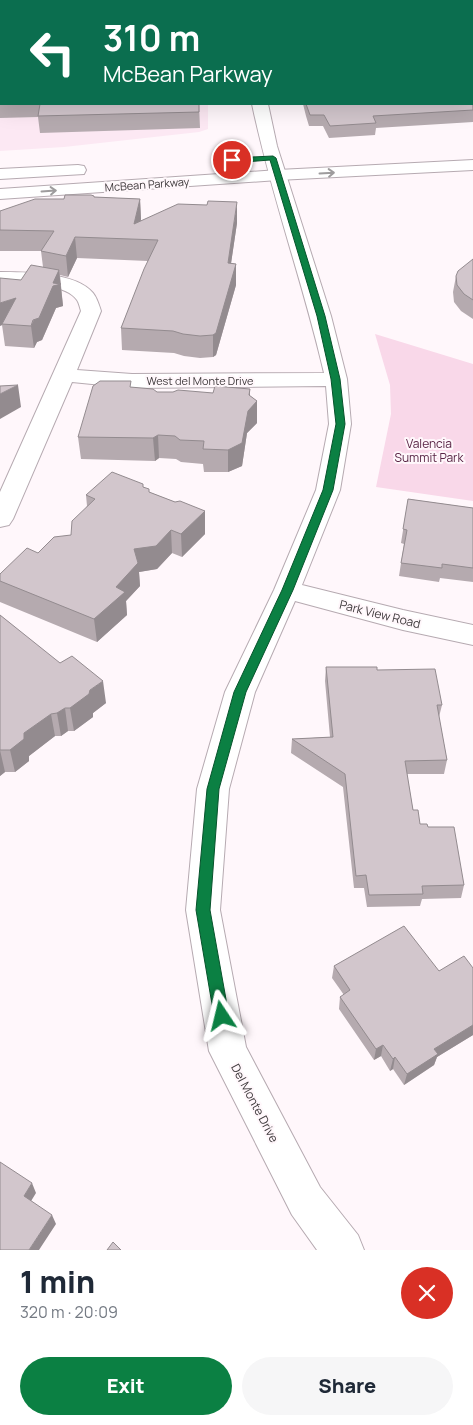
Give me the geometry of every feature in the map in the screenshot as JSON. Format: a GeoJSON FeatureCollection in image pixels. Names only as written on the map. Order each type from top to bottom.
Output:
{"type":"FeatureCollection","features":[{"type":"Feature","properties":{"kind":"street","name":"Del Monte Drive"},"geometry":{"type":"LineString","coordinates":[[260,105],[269,164],[321,316],[336,379],[340,424],[328,490],[288,590],[240,692],[213,789],[203,910],[228,1052],[306,1201],[343,1250]]}},
{"type":"Feature","properties":{"kind":"street","name":"McBean Parkway"},"geometry":{"type":"LineString","coordinates":[[269,164],[293,157]]}},
{"type":"Feature","properties":{"kind":"street","name":"McBean Parkway"},"geometry":{"type":"LineString","coordinates":[[0,194],[269,164],[473,165]]}},
{"type":"Feature","properties":{"kind":"street","name":"McBean Parkway"},"geometry":{"type":"LineString","coordinates":[[0,174],[96,168]]}},
{"type":"Feature","properties":{"kind":"street"},"geometry":{"type":"LineString","coordinates":[[0,278],[48,281],[70,287],[85,296],[91,311],[0,519]]}},
{"type":"Feature","properties":{"kind":"street","name":"West del Monte Drive"},"geometry":{"type":"LineString","coordinates":[[64,375],[132,381],[336,379]]}},
{"type":"Feature","properties":{"kind":"street","name":"Park View Road"},"geometry":{"type":"LineString","coordinates":[[288,590],[403,620],[473,635]]}},
{"type":"Feature","properties":{"kind":"shaded area"},"geometry":{"type":"Polygon","coordinates":[[[0,105],[208,105],[208,129],[199,132],[64,147],[0,151],[0,105]]]}},
{"type":"Feature","properties":{"kind":"green space","name":"Valencia Summit Park"},"geometry":{"type":"Polygon","coordinates":[[[375,334],[473,364],[473,501],[376,487],[391,414],[390,385],[375,334]]]}},
{"type":"Feature","properties":{"kind":"building"},"geometry":{"type":"Polygon","coordinates":[[[40,105],[199,105],[199,112],[38,116],[40,105]]]}},
{"type":"Feature","properties":{"kind":"building"},"geometry":{"type":"Polygon","coordinates":[[[306,105],[473,105],[473,110],[373,116],[376,123],[330,126],[324,115],[310,115],[306,105]]]}},
{"type":"Feature","properties":{"kind":"building"},"geometry":{"type":"Polygon","coordinates":[[[65,195],[140,199],[134,224],[178,204],[207,205],[208,201],[237,202],[228,263],[236,264],[216,333],[200,336],[173,331],[121,328],[144,269],[158,240],[75,237],[66,256],[41,251],[54,231],[0,230],[0,211],[35,199],[64,199],[65,195]]]}},
{"type":"Feature","properties":{"kind":"building"},"geometry":{"type":"Polygon","coordinates":[[[473,259],[473,300],[464,294],[457,285],[456,276],[458,271],[473,259]]]}},
{"type":"Feature","properties":{"kind":"building"},"geometry":{"type":"Polygon","coordinates":[[[31,265],[59,270],[53,283],[61,284],[53,286],[39,318],[33,320],[31,326],[2,324],[16,298],[0,303],[0,278],[21,280],[31,265]]]}},
{"type":"Feature","properties":{"kind":"building"},"geometry":{"type":"Polygon","coordinates":[[[100,381],[131,381],[130,387],[153,389],[157,392],[173,392],[178,390],[213,393],[215,386],[250,389],[249,395],[257,401],[248,411],[242,443],[228,450],[203,449],[204,441],[180,440],[175,436],[158,435],[153,438],[78,437],[93,386],[100,381]]]}},
{"type":"Feature","properties":{"kind":"building"},"geometry":{"type":"Polygon","coordinates":[[[18,385],[0,394],[0,386],[18,385]]]}},
{"type":"Feature","properties":{"kind":"building"},"geometry":{"type":"Polygon","coordinates":[[[112,472],[143,484],[143,487],[149,489],[149,492],[205,511],[181,534],[171,530],[156,546],[134,549],[138,563],[116,587],[125,592],[94,619],[0,581],[0,574],[27,548],[38,553],[54,537],[71,535],[72,521],[95,499],[86,495],[112,472]]]}},
{"type":"Feature","properties":{"kind":"building"},"geometry":{"type":"Polygon","coordinates":[[[408,499],[473,508],[473,568],[442,564],[442,568],[401,563],[407,530],[403,529],[408,499]]]}},
{"type":"Feature","properties":{"kind":"building"},"geometry":{"type":"Polygon","coordinates":[[[0,615],[60,663],[72,656],[103,681],[70,708],[65,708],[51,714],[24,733],[24,739],[10,750],[0,750],[0,615]]]}},
{"type":"Feature","properties":{"kind":"building"},"geometry":{"type":"Polygon","coordinates":[[[326,667],[377,667],[377,670],[435,669],[442,705],[437,705],[447,760],[405,761],[413,810],[418,810],[420,824],[427,824],[428,827],[454,827],[464,885],[422,886],[423,894],[369,895],[366,875],[356,876],[345,774],[292,739],[333,737],[326,667]]]}},
{"type":"Feature","properties":{"kind":"building"},"geometry":{"type":"Polygon","coordinates":[[[404,926],[439,971],[464,956],[473,968],[473,1025],[434,1049],[438,1054],[407,1074],[395,1057],[393,1059],[383,1045],[376,1049],[340,997],[350,990],[334,966],[404,926]]]}},
{"type":"Feature","properties":{"kind":"building"},"geometry":{"type":"Polygon","coordinates":[[[0,1162],[32,1183],[24,1196],[52,1215],[29,1250],[0,1250],[0,1162]]]}},
{"type":"Feature","properties":{"kind":"building"},"geometry":{"type":"Polygon","coordinates":[[[113,1242],[121,1250],[107,1250],[113,1242]]]}},
{"type":"Feature","properties":{"kind":"route"},"geometry":{"type":"LineString","coordinates":[[222,1016],[203,910],[213,789],[240,692],[288,590],[328,490],[340,424],[336,379],[321,316],[273,158],[232,160]]}}]}
